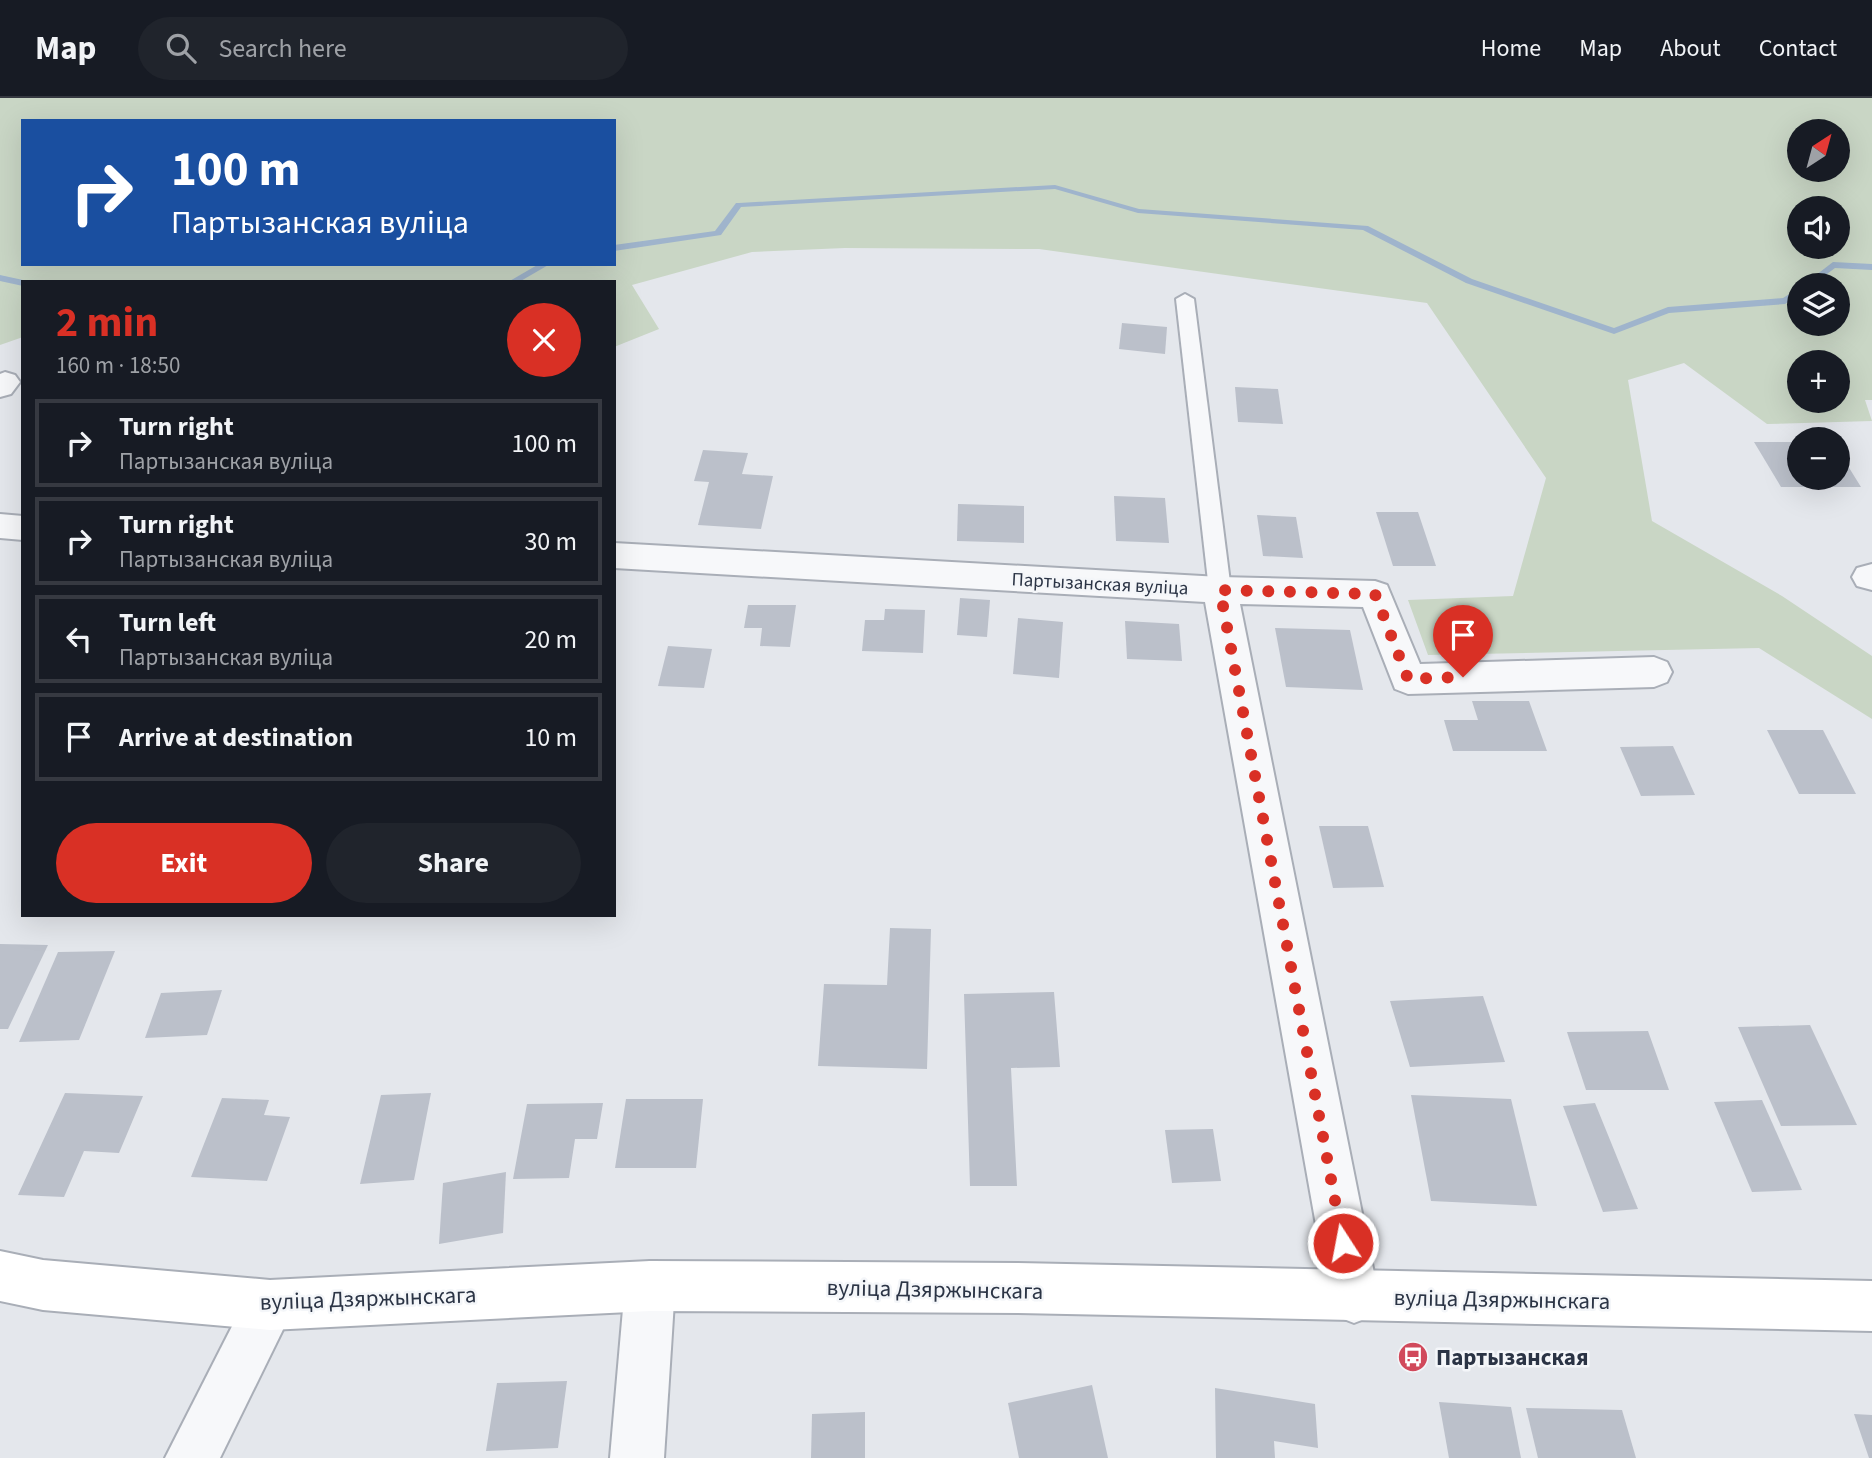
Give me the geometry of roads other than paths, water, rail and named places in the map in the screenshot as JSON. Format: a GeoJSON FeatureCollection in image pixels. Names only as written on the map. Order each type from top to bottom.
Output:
{"type":"FeatureCollection","features":[{"type":"Feature","properties":{"kind":"street"},"geometry":{"type":"LineString","coordinates":[[0,526],[21,528]]}},
{"type":"Feature","properties":{"kind":"street","name":"Партызанская вуліца"},"geometry":{"type":"LineString","coordinates":[[616,555],[1220,590],[1375,594],[1408,679],[1654,672]]}},
{"type":"Feature","properties":{"kind":"street"},"geometry":{"type":"LineString","coordinates":[[1220,590],[1354,1298]]}},
{"type":"Feature","properties":{"kind":"street","name":"вуліца Дзяржынскага"},"geometry":{"type":"LineString","coordinates":[[0,1276],[43,1285],[270,1305],[650,1286],[1018,1288],[1354,1298],[1872,1306]]}},
{"type":"Feature","properties":{"kind":"street"},"geometry":{"type":"LineString","coordinates":[[637,1458],[650,1286]]}},
{"type":"Feature","properties":{"kind":"street"},"geometry":{"type":"LineString","coordinates":[[192,1458],[270,1305]]}},
{"type":"Feature","properties":{"kind":"lane"},"geometry":{"type":"LineString","coordinates":[[1185,299],[1220,590]]}},
{"type":"Feature","properties":{"kind":"waterway"},"geometry":{"type":"LineString","coordinates":[[616,248],[718,233],[739,205],[1055,187],[1138,211],[1365,228],[1469,281],[1614,331],[1668,310],[1787,300]]}},
{"type":"Feature","properties":{"kind":"waterway"},"geometry":{"type":"LineString","coordinates":[[1823,273],[1833,265],[1872,267]]}},
{"type":"Feature","properties":{"kind":"waterway"},"geometry":{"type":"LineString","coordinates":[[516,280],[542,266]]}},
{"type":"Feature","properties":{"kind":"waterway"},"geometry":{"type":"LineString","coordinates":[[0,278],[21,283]]}},
{"type":"Feature","properties":{"kind":"place","name":"Партызанская"},"geometry":{"type":"Point","coordinates":[1413,1357]}}]}
